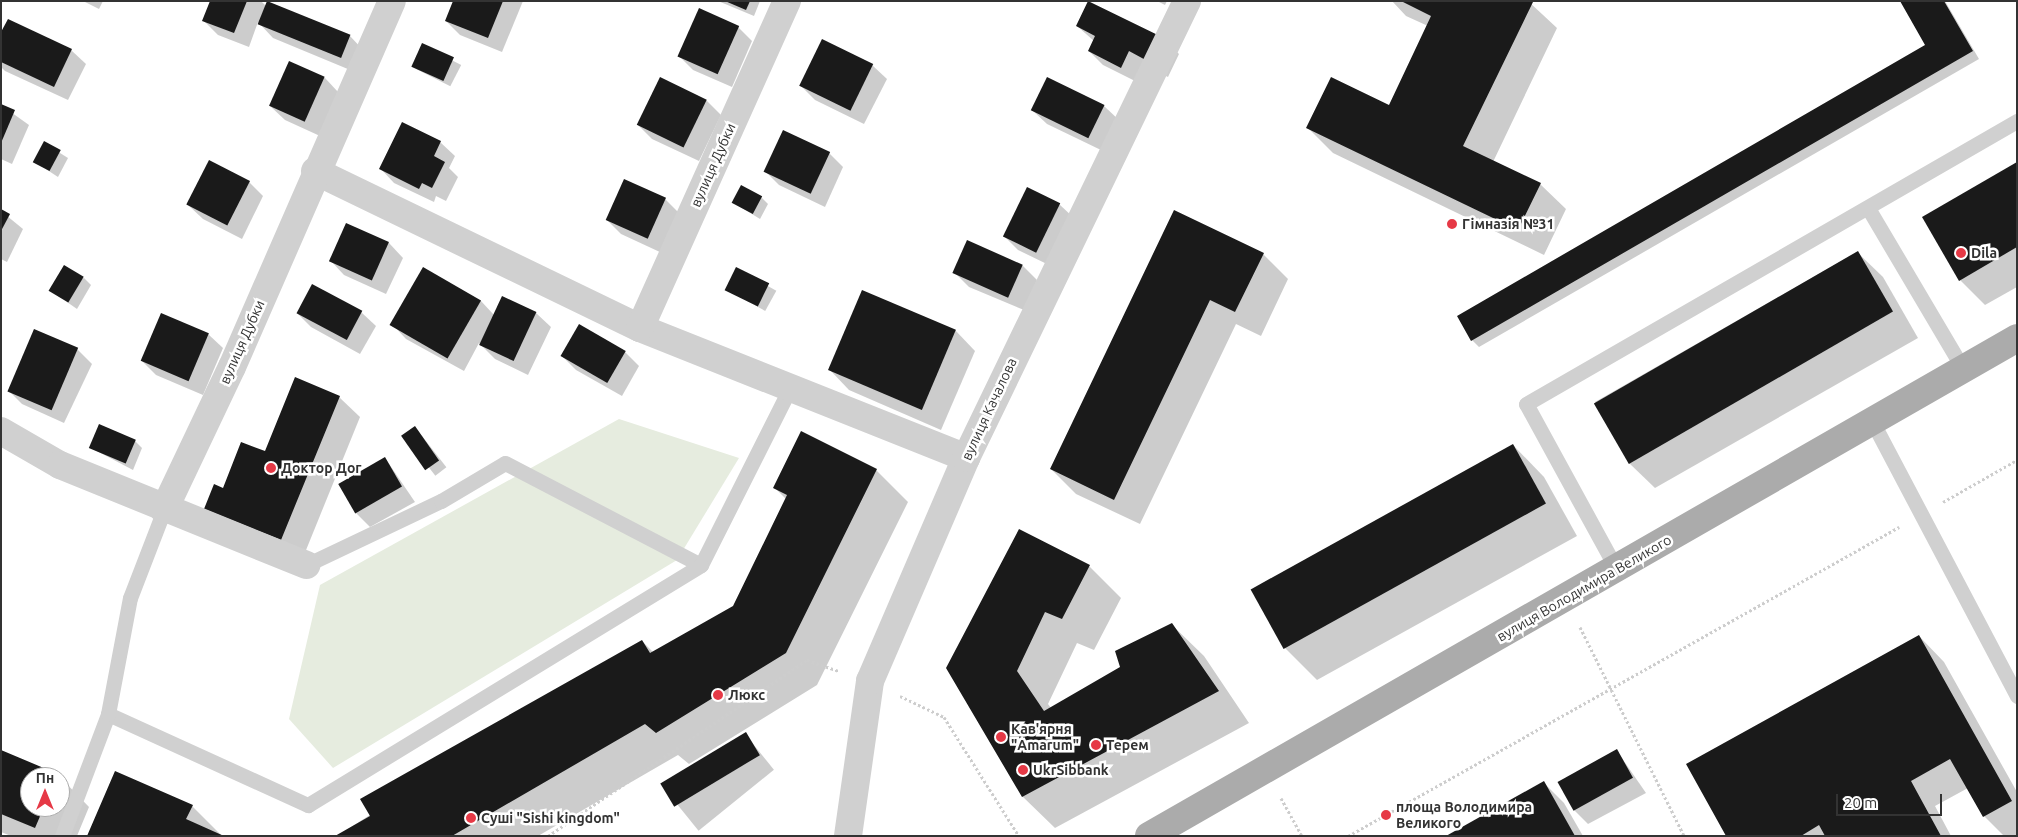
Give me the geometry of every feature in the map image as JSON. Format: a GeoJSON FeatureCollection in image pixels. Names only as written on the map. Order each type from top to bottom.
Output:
{"type":"FeatureCollection","features":[{"type":"Feature","properties":{"kind":"main road","name":"вулиця Володимира Великого"},"geometry":{"type":"LineString","coordinates":[[1149,836],[1565,600],[1962,367],[2017,338]]}},
{"type":"Feature","properties":{"kind":"street","name":"вулиця Дубки"},"geometry":{"type":"LineString","coordinates":[[164,510],[232,367],[315,171],[392,1]]}},
{"type":"Feature","properties":{"kind":"street","name":"вулиця Дубки"},"geometry":{"type":"LineString","coordinates":[[640,328],[787,1]]}},
{"type":"Feature","properties":{"kind":"street","name":"вулиця Качалова"},"geometry":{"type":"LineString","coordinates":[[848,836],[870,680],[966,458],[1187,1]]}},
{"type":"Feature","properties":{"kind":"street"},"geometry":{"type":"LineString","coordinates":[[315,171],[640,328],[966,458]]}},
{"type":"Feature","properties":{"kind":"street"},"geometry":{"type":"LineString","coordinates":[[1,431],[60,465],[164,510],[306,566]]}},
{"type":"Feature","properties":{"kind":"lane"},"geometry":{"type":"LineString","coordinates":[[1617,570],[1526,404],[2017,121]]}},
{"type":"Feature","properties":{"kind":"lane"},"geometry":{"type":"LineString","coordinates":[[1868,208],[1962,367]]}},
{"type":"Feature","properties":{"kind":"lane"},"geometry":{"type":"LineString","coordinates":[[108,714],[308,805],[700,566],[790,388]]}},
{"type":"Feature","properties":{"kind":"lane"},"geometry":{"type":"LineString","coordinates":[[1872,421],[1918,516],[2017,696]]}},
{"type":"Feature","properties":{"kind":"lane"},"geometry":{"type":"LineString","coordinates":[[306,566],[441,501],[505,463],[700,566]]}},
{"type":"Feature","properties":{"kind":"lane"},"geometry":{"type":"LineString","coordinates":[[62,836],[108,714],[130,598],[164,510]]}},
{"type":"Feature","properties":{"kind":"path"},"geometry":{"type":"LineString","coordinates":[[1348,836],[2017,460]]}},
{"type":"Feature","properties":{"kind":"path"},"geometry":{"type":"LineString","coordinates":[[1565,600],[1612,688],[1684,836]]}},
{"type":"Feature","properties":{"kind":"path"},"geometry":{"type":"LineString","coordinates":[[548,836],[807,660],[870,680],[944,717],[1019,836]]}},
{"type":"Feature","properties":{"kind":"path"},"geometry":{"type":"LineString","coordinates":[[1265,769],[1302,836]]}},
{"type":"Feature","properties":{"kind":"shaded area"},"geometry":{"type":"Polygon","coordinates":[[[619,419],[739,458],[677,560],[333,768],[289,719],[320,585],[619,419]]]}},
{"type":"Feature","properties":{"kind":"building"},"geometry":{"type":"Polygon","coordinates":[[[210,1],[247,1],[234,33],[202,21],[210,1]]]}},
{"type":"Feature","properties":{"kind":"building"},"geometry":{"type":"Polygon","coordinates":[[[267,1],[350,35],[341,58],[258,24],[267,1]]]}},
{"type":"Feature","properties":{"kind":"building"},"geometry":{"type":"Polygon","coordinates":[[[453,1],[503,1],[488,38],[445,21],[453,1]]]}},
{"type":"Feature","properties":{"kind":"building"},"geometry":{"type":"Polygon","coordinates":[[[725,1],[750,1],[746,10],[725,1]]]}},
{"type":"Feature","properties":{"kind":"building"},"geometry":{"type":"Polygon","coordinates":[[[1088,1],[1166,39],[1153,64],[1129,51],[1121,68],[1088,51],[1095,36],[1076,26],[1088,1]]]}},
{"type":"Feature","properties":{"kind":"building"},"geometry":{"type":"Polygon","coordinates":[[[1401,1],[1533,2],[1463,146],[1541,183],[1518,230],[1306,128],[1331,77],[1389,105],[1431,16],[1401,1]]]}},
{"type":"Feature","properties":{"kind":"building"},"geometry":{"type":"Polygon","coordinates":[[[1900,1],[1944,1],[1973,51],[1471,341],[1457,316],[1925,45],[1900,1]]]}},
{"type":"Feature","properties":{"kind":"building"},"geometry":{"type":"Polygon","coordinates":[[[699,8],[739,26],[718,74],[677,56],[699,8]]]}},
{"type":"Feature","properties":{"kind":"building"},"geometry":{"type":"Polygon","coordinates":[[[8,19],[72,49],[54,87],[1,62],[1,32],[8,19]]]}},
{"type":"Feature","properties":{"kind":"building"},"geometry":{"type":"Polygon","coordinates":[[[822,39],[873,64],[850,111],[799,86],[822,39]]]}},
{"type":"Feature","properties":{"kind":"building"},"geometry":{"type":"Polygon","coordinates":[[[422,43],[454,57],[443,81],[411,67],[422,43]]]}},
{"type":"Feature","properties":{"kind":"building"},"geometry":{"type":"Polygon","coordinates":[[[289,61],[325,77],[305,122],[269,106],[289,61]]]}},
{"type":"Feature","properties":{"kind":"building"},"geometry":{"type":"Polygon","coordinates":[[[660,77],[707,100],[684,147],[637,125],[660,77]]]}},
{"type":"Feature","properties":{"kind":"building"},"geometry":{"type":"Polygon","coordinates":[[[1047,77],[1105,105],[1088,138],[1031,110],[1047,77]]]}},
{"type":"Feature","properties":{"kind":"building"},"geometry":{"type":"Polygon","coordinates":[[[1,104],[15,110],[1,143],[1,104]]]}},
{"type":"Feature","properties":{"kind":"building"},"geometry":{"type":"Polygon","coordinates":[[[402,122],[441,141],[434,156],[445,162],[432,188],[422,183],[419,189],[379,169],[402,122]]]}},
{"type":"Feature","properties":{"kind":"building"},"geometry":{"type":"Polygon","coordinates":[[[783,130],[830,152],[811,194],[764,172],[783,130]]]}},
{"type":"Feature","properties":{"kind":"building"},"geometry":{"type":"Polygon","coordinates":[[[44,141],[61,150],[50,171],[33,162],[44,141]]]}},
{"type":"Feature","properties":{"kind":"building"},"geometry":{"type":"Polygon","coordinates":[[[209,160],[250,181],[227,225],[186,205],[209,160]]]}},
{"type":"Feature","properties":{"kind":"building"},"geometry":{"type":"Polygon","coordinates":[[[2017,162],[2017,247],[1959,281],[1922,217],[2017,162]]]}},
{"type":"Feature","properties":{"kind":"building"},"geometry":{"type":"Polygon","coordinates":[[[624,179],[666,198],[648,239],[606,220],[624,179]]]}},
{"type":"Feature","properties":{"kind":"building"},"geometry":{"type":"Polygon","coordinates":[[[741,185],[762,196],[753,214],[732,203],[741,185]]]}},
{"type":"Feature","properties":{"kind":"building"},"geometry":{"type":"Polygon","coordinates":[[[1027,187],[1060,203],[1036,253],[1003,236],[1027,187]]]}},
{"type":"Feature","properties":{"kind":"building"},"geometry":{"type":"Polygon","coordinates":[[[1,209],[10,214],[1,231],[1,209]]]}},
{"type":"Feature","properties":{"kind":"building"},"geometry":{"type":"Polygon","coordinates":[[[1174,210],[1264,253],[1235,312],[1210,300],[1114,500],[1050,469],[1174,210]]]}},
{"type":"Feature","properties":{"kind":"building"},"geometry":{"type":"Polygon","coordinates":[[[346,223],[389,242],[372,280],[329,261],[346,223]]]}},
{"type":"Feature","properties":{"kind":"building"},"geometry":{"type":"Polygon","coordinates":[[[967,240],[1023,265],[1008,298],[952,273],[967,240]]]}},
{"type":"Feature","properties":{"kind":"building"},"geometry":{"type":"Polygon","coordinates":[[[1858,251],[1893,312],[1629,464],[1594,404],[1858,251]]]}},
{"type":"Feature","properties":{"kind":"building"},"geometry":{"type":"Polygon","coordinates":[[[64,265],[84,277],[68,303],[49,291],[64,265]]]}},
{"type":"Feature","properties":{"kind":"building"},"geometry":{"type":"Polygon","coordinates":[[[423,267],[481,300],[448,359],[390,325],[423,267]]]}},
{"type":"Feature","properties":{"kind":"building"},"geometry":{"type":"Polygon","coordinates":[[[736,267],[769,283],[758,307],[725,290],[736,267]]]}},
{"type":"Feature","properties":{"kind":"building"},"geometry":{"type":"Polygon","coordinates":[[[312,284],[362,311],[347,340],[297,313],[312,284]]]}},
{"type":"Feature","properties":{"kind":"building"},"geometry":{"type":"Polygon","coordinates":[[[862,290],[956,330],[922,410],[828,370],[862,290]]]}},
{"type":"Feature","properties":{"kind":"building"},"geometry":{"type":"Polygon","coordinates":[[[502,296],[536,312],[514,361],[479,345],[502,296]]]}},
{"type":"Feature","properties":{"kind":"building"},"geometry":{"type":"Polygon","coordinates":[[[161,313],[209,333],[189,381],[141,361],[161,313]]]}},
{"type":"Feature","properties":{"kind":"building"},"geometry":{"type":"Polygon","coordinates":[[[579,324],[626,351],[607,383],[560,356],[579,324]]]}},
{"type":"Feature","properties":{"kind":"building"},"geometry":{"type":"Polygon","coordinates":[[[34,329],[78,348],[52,410],[7,392],[34,329]]]}},
{"type":"Feature","properties":{"kind":"building","name":"Доктор Дог"},"geometry":{"type":"Polygon","coordinates":[[[295,377],[340,396],[281,540],[204,509],[214,484],[223,488],[241,442],[265,451],[295,377]]]}},
{"type":"Feature","properties":{"kind":"building"},"geometry":{"type":"Polygon","coordinates":[[[99,424],[136,440],[126,464],[89,448],[99,424]]]}},
{"type":"Feature","properties":{"kind":"building"},"geometry":{"type":"Polygon","coordinates":[[[415,426],[439,460],[425,470],[401,436],[415,426]]]}},
{"type":"Feature","properties":{"kind":"building"},"geometry":{"type":"Polygon","coordinates":[[[801,431],[877,469],[786,653],[656,733],[645,724],[452,836],[335,836],[370,816],[360,799],[642,640],[650,653],[733,606],[787,495],[773,488],[801,431]]]}},
{"type":"Feature","properties":{"kind":"building"},"geometry":{"type":"Polygon","coordinates":[[[1513,444],[1546,503],[1284,649],[1251,589],[1513,444]]]}},
{"type":"Feature","properties":{"kind":"building"},"geometry":{"type":"Polygon","coordinates":[[[385,457],[402,486],[355,513],[338,484],[385,457]]]}},
{"type":"Feature","properties":{"kind":"building"},"geometry":{"type":"Polygon","coordinates":[[[1019,529],[1090,565],[1062,619],[1045,612],[1017,671],[1044,711],[1120,667],[1115,651],[1172,623],[1219,691],[1022,797],[946,668],[1019,529]]]}},
{"type":"Feature","properties":{"kind":"building"},"geometry":{"type":"Polygon","coordinates":[[[1919,635],[2012,801],[1983,817],[1950,759],[1911,781],[1941,836],[1825,836],[1819,825],[1801,836],[1726,836],[1686,764],[1919,635]]]}},
{"type":"Feature","properties":{"kind":"building"},"geometry":{"type":"Polygon","coordinates":[[[746,732],[760,755],[674,807],[660,784],[746,732]]]}},
{"type":"Feature","properties":{"kind":"building"},"geometry":{"type":"Polygon","coordinates":[[[1617,749],[1633,778],[1574,811],[1558,782],[1617,749]]]}},
{"type":"Feature","properties":{"kind":"building"},"geometry":{"type":"Polygon","coordinates":[[[1,750],[41,767],[20,767],[20,817],[40,817],[35,828],[1,814],[1,750]]]}},
{"type":"Feature","properties":{"kind":"building"},"geometry":{"type":"Polygon","coordinates":[[[115,771],[193,805],[186,819],[224,836],[87,836],[115,771]]]}},
{"type":"Feature","properties":{"kind":"building"},"geometry":{"type":"Polygon","coordinates":[[[1544,781],[1575,836],[1446,836],[1544,781]]]}},
{"type":"Feature","properties":{"kind":"place","name":"Гімназія №31"},"geometry":{"type":"Point","coordinates":[1452,224]}},
{"type":"Feature","properties":{"kind":"place","name":"Dila"},"geometry":{"type":"Point","coordinates":[1961,253]}},
{"type":"Feature","properties":{"kind":"place","name":"Доктор Дог"},"geometry":{"type":"Point","coordinates":[271,468]}},
{"type":"Feature","properties":{"kind":"place","name":"Люкс"},"geometry":{"type":"Point","coordinates":[718,695]}},
{"type":"Feature","properties":{"kind":"place","name":"Кав'ярня \"Amarum\""},"geometry":{"type":"Point","coordinates":[1001,737]}},
{"type":"Feature","properties":{"kind":"place","name":"Терем"},"geometry":{"type":"Point","coordinates":[1096,745]}},
{"type":"Feature","properties":{"kind":"place","name":"UkrSibbank"},"geometry":{"type":"Point","coordinates":[1023,770]}},
{"type":"Feature","properties":{"kind":"place","name":"площа Володимира Великого"},"geometry":{"type":"Point","coordinates":[1386,815]}},
{"type":"Feature","properties":{"kind":"place","name":"Суші \"Sishi kingdom\""},"geometry":{"type":"Point","coordinates":[471,818]}}]}
